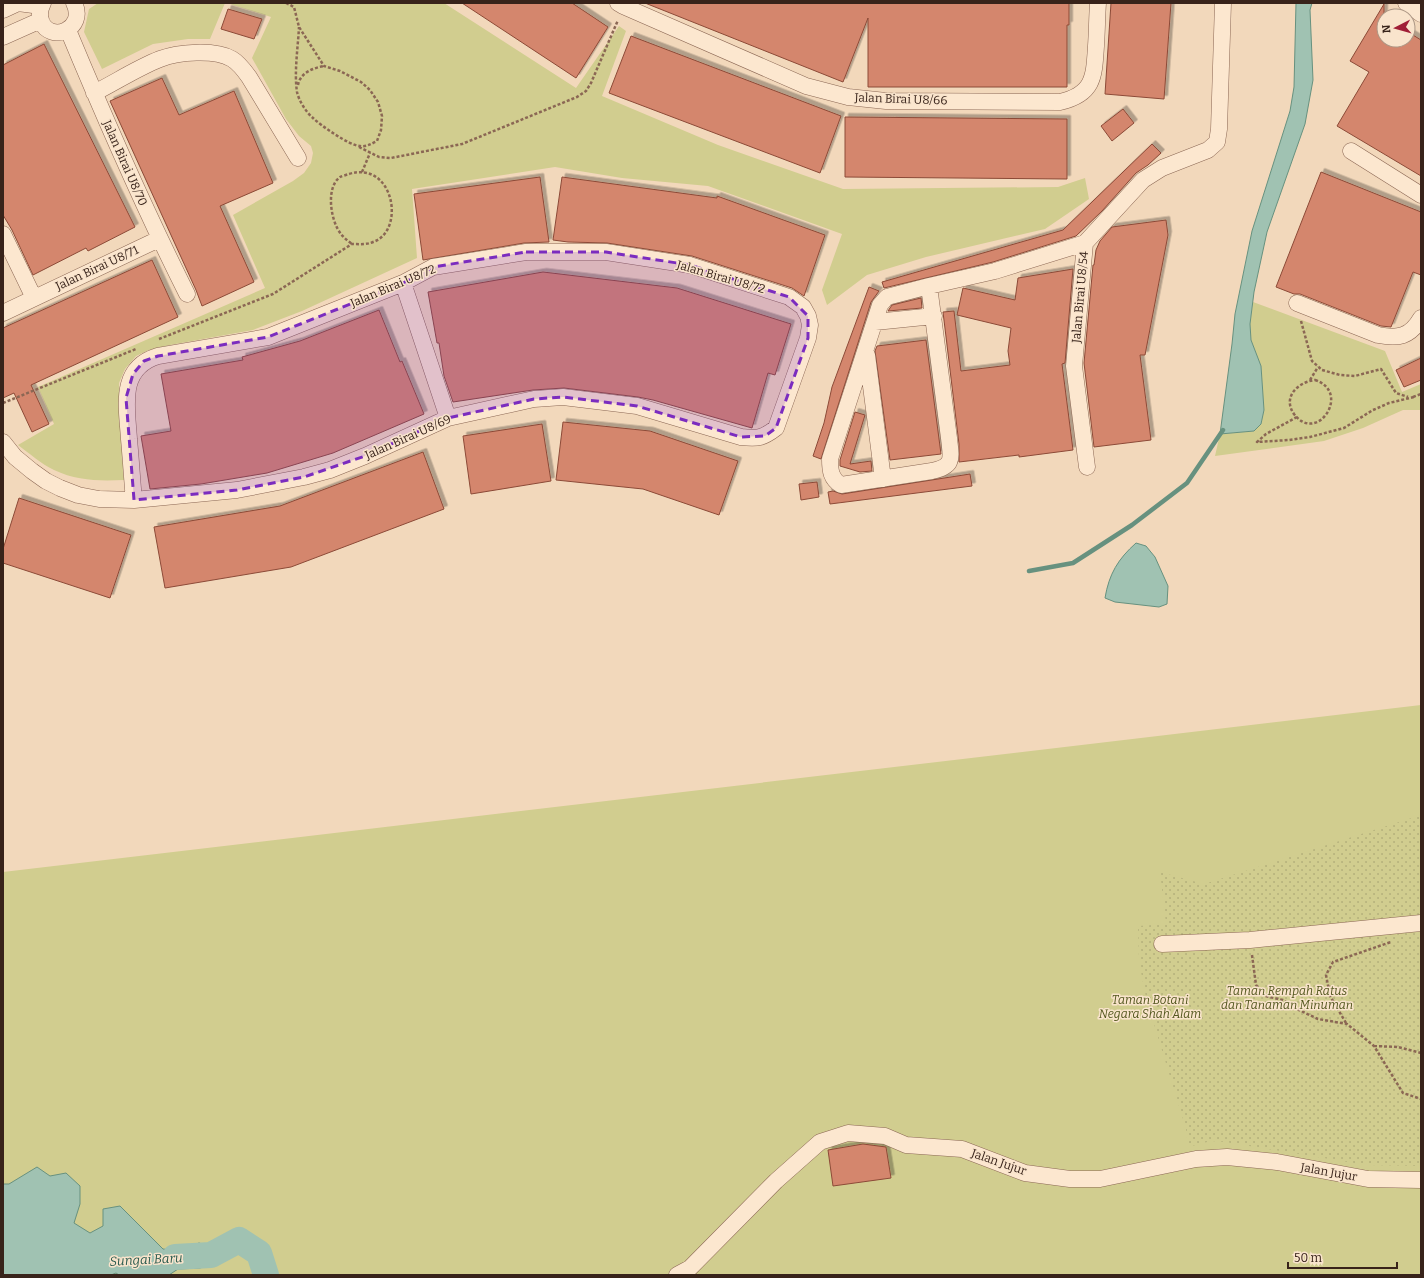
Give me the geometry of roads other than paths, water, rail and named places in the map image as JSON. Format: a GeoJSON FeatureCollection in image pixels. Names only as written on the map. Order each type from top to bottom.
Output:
{"type":"FeatureCollection","features":[{"type":"Feature","properties":{"kind":"street"},"geometry":{"type":"LineString","coordinates":[[3,10],[18,3],[42,10]]}},
{"type":"Feature","properties":{"kind":"street","name":"Jalan Birai U8/66"},"geometry":{"type":"LineString","coordinates":[[621,5],[806,86],[848,97],[886,101],[1060,102],[1073,99],[1081,94],[1093,79],[1098,3]]}},
{"type":"Feature","properties":{"kind":"street","name":"Jalan Birai U8/54"},"geometry":{"type":"LineString","coordinates":[[1086,467],[1074,366],[1085,243],[1143,180],[1162,168],[1208,150],[1217,142],[1219,129],[1223,3]]}},
{"type":"Feature","properties":{"kind":"street"},"geometry":{"type":"LineString","coordinates":[[1406,3],[1421,14]]}},
{"type":"Feature","properties":{"kind":"street"},"geometry":{"type":"LineString","coordinates":[[42,10],[45,26],[51,31],[61,32],[68,30],[75,23],[77,10],[76,4]]}},
{"type":"Feature","properties":{"kind":"street"},"geometry":{"type":"LineString","coordinates":[[3,37],[42,10]]}},
{"type":"Feature","properties":{"kind":"street","name":"Jalan Birai U8/70"},"geometry":{"type":"LineString","coordinates":[[68,30],[94,93],[159,239],[187,294]]}},
{"type":"Feature","properties":{"kind":"street"},"geometry":{"type":"LineString","coordinates":[[94,93],[161,58],[187,53],[206,52],[223,55],[240,65],[249,77],[298,158]]}},
{"type":"Feature","properties":{"kind":"street"},"geometry":{"type":"LineString","coordinates":[[1351,152],[1421,195]]}},
{"type":"Feature","properties":{"kind":"street"},"geometry":{"type":"LineString","coordinates":[[3,234],[34,298]]}},
{"type":"Feature","properties":{"kind":"street","name":"Jalan Birai U8/71"},"geometry":{"type":"LineString","coordinates":[[3,312],[159,239]]}},
{"type":"Feature","properties":{"kind":"street"},"geometry":{"type":"LineString","coordinates":[[929,286],[951,455],[949,463],[944,468],[932,471],[841,485],[833,479],[830,468],[830,459],[880,305],[887,297],[929,286],[995,271],[1085,243]]}},
{"type":"Feature","properties":{"kind":"street","name":"Jalan Birai U8/72"},"geometry":{"type":"LineString","coordinates":[[134,500],[126,398],[133,374],[144,361],[158,356],[268,337],[403,283],[433,267],[526,252],[606,252],[690,265],[789,297],[803,307],[808,316],[808,338],[793,381]]}},
{"type":"Feature","properties":{"kind":"street"},"geometry":{"type":"LineString","coordinates":[[403,283],[448,418]]}},
{"type":"Feature","properties":{"kind":"street"},"geometry":{"type":"LineString","coordinates":[[1297,302],[1378,335],[1390,338],[1406,335],[1413,330],[1421,318]]}},
{"type":"Feature","properties":{"kind":"street"},"geometry":{"type":"LineString","coordinates":[[875,322],[934,316]]}},
{"type":"Feature","properties":{"kind":"street"},"geometry":{"type":"LineString","coordinates":[[866,350],[882,479]]}},
{"type":"Feature","properties":{"kind":"street","name":"Jalan Birai U8/69"},"geometry":{"type":"LineString","coordinates":[[3,442],[15,457],[32,471],[46,481],[60,488],[78,495],[134,500],[237,490],[304,477],[330,470],[365,456],[448,418],[534,399],[563,397],[637,406],[742,437],[754,439],[765,436],[776,428],[793,381]]}},
{"type":"Feature","properties":{"kind":"street"},"geometry":{"type":"LineString","coordinates":[[1162,944],[1250,940],[1421,923]]}},
{"type":"Feature","properties":{"kind":"street","name":"Jalan Jujur"},"geometry":{"type":"LineString","coordinates":[[677,1275],[690,1268],[776,1181],[820,1142],[848,1133],[869,1133],[885,1136],[906,1145],[962,1149],[1025,1173],[1070,1179],[1100,1178],[1196,1159],[1227,1157],[1277,1162],[1368,1179],[1421,1180]]}},
{"type":"Feature","properties":{"kind":"water"},"geometry":{"type":"Polygon","coordinates":[[[1296,3],[1312,3],[1310,10],[1313,80],[1305,124],[1267,232],[1254,292],[1250,324],[1251,340],[1261,366],[1264,410],[1261,424],[1254,431],[1220,434],[1235,314],[1252,231],[1290,111],[1294,87],[1296,3]]]}},
{"type":"Feature","properties":{"kind":"water"},"geometry":{"type":"Polygon","coordinates":[[[1136,543],[1146,546],[1155,557],[1168,586],[1167,604],[1159,607],[1115,602],[1105,598],[1109,582],[1115,568],[1124,555],[1136,543]]]}},
{"type":"Feature","properties":{"kind":"water"},"geometry":{"type":"Polygon","coordinates":[[[37,1167],[50,1176],[66,1173],[80,1186],[80,1204],[74,1223],[90,1233],[103,1226],[103,1209],[120,1206],[163,1249],[177,1251],[199,1243],[212,1247],[210,1265],[200,1268],[178,1269],[169,1275],[119,1275],[116,1273],[111,1275],[3,1275],[3,1184],[9,1184],[37,1167]]]}},
{"type":"Feature","properties":{"kind":"waterway"},"geometry":{"type":"LineString","coordinates":[[1029,571],[1073,563],[1132,525],[1187,483],[1223,430]]}},
{"type":"Feature","properties":{"kind":"waterway","name":"Sungai Baru"},"geometry":{"type":"LineString","coordinates":[[175,1257],[211,1255],[239,1240],[259,1253],[266,1275]]}},
{"type":"Feature","properties":{"kind":"park label","name":"Taman Rempah Ratus dan Tanaman Minuman"},"geometry":{"type":"Point","coordinates":[1287,998]}},
{"type":"Feature","properties":{"kind":"park label","name":"Taman Botani Negara Shah Alam"},"geometry":{"type":"Point","coordinates":[1150,1007]}}]}
